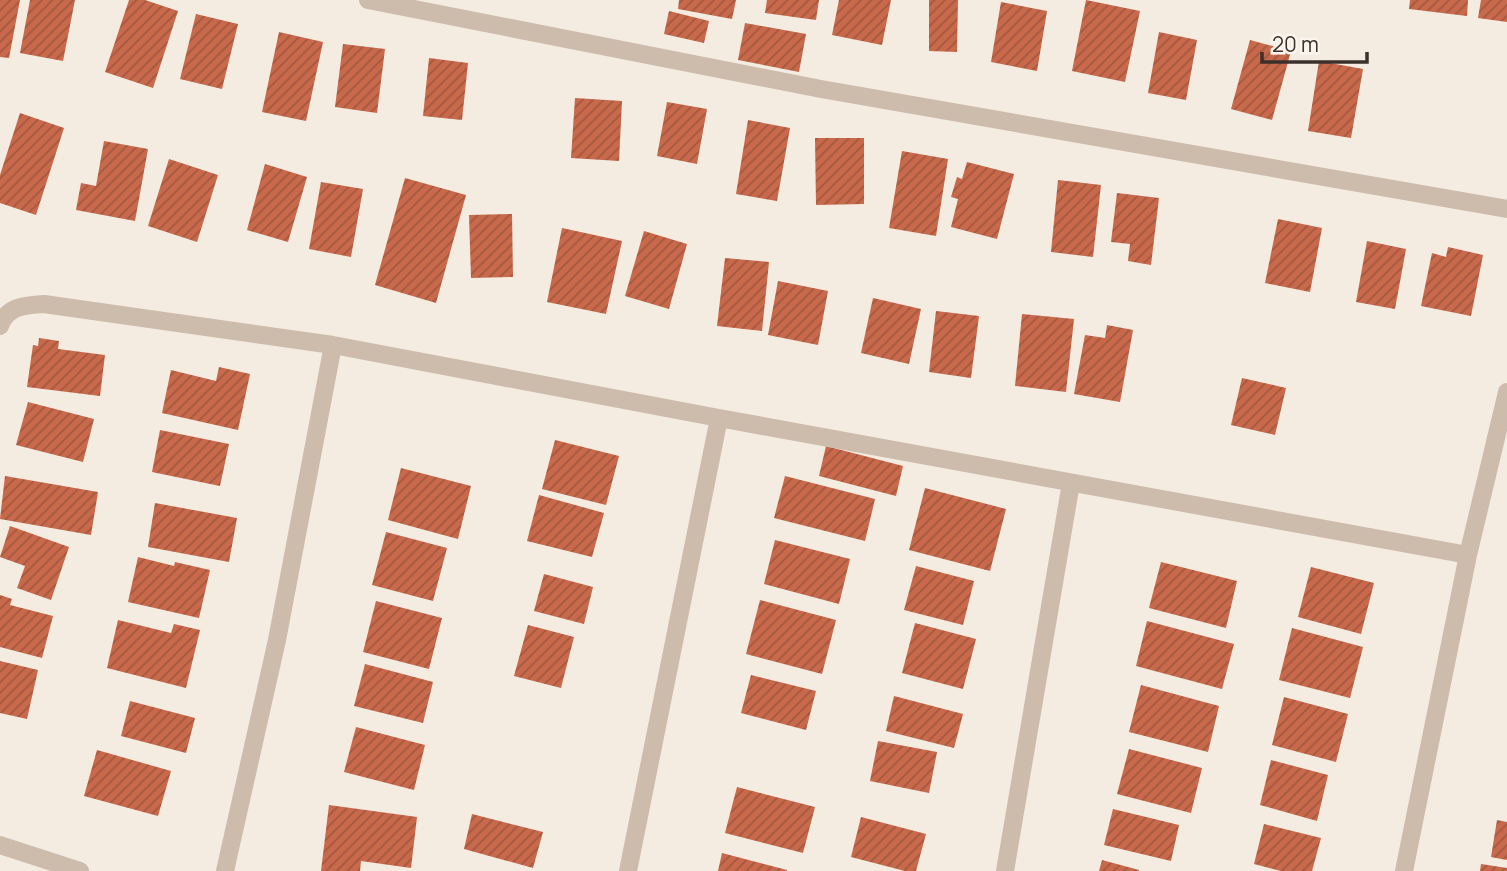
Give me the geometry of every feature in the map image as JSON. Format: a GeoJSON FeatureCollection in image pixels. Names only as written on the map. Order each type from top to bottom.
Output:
{"type":"FeatureCollection","features":[{"type":"Feature","properties":{"kind":"street"},"geometry":{"type":"LineString","coordinates":[[368,0],[821,89],[1507,209]]}},
{"type":"Feature","properties":{"kind":"street"},"geometry":{"type":"LineString","coordinates":[[0,326],[3,318],[19,306],[44,304],[333,345],[1071,484],[1468,555]]}},
{"type":"Feature","properties":{"kind":"street"},"geometry":{"type":"LineString","coordinates":[[225,871],[277,640],[333,345]]}},
{"type":"Feature","properties":{"kind":"street"},"geometry":{"type":"LineString","coordinates":[[1404,871],[1468,555],[1507,392]]}},
{"type":"Feature","properties":{"kind":"street"},"geometry":{"type":"LineString","coordinates":[[628,871],[719,418]]}},
{"type":"Feature","properties":{"kind":"street"},"geometry":{"type":"LineString","coordinates":[[1005,871],[1071,484]]}},
{"type":"Feature","properties":{"kind":"street"},"geometry":{"type":"LineString","coordinates":[[0,845],[80,871]]}},
{"type":"Feature","properties":{"kind":"building"},"geometry":{"type":"Polygon","coordinates":[[[0,0],[20,0],[9,58],[0,57],[0,0]]]}},
{"type":"Feature","properties":{"kind":"building"},"geometry":{"type":"Polygon","coordinates":[[[30,0],[75,0],[63,61],[20,53],[30,0]]]}},
{"type":"Feature","properties":{"kind":"building"},"geometry":{"type":"Polygon","coordinates":[[[129,0],[145,0],[178,11],[153,88],[105,72],[129,0]]]}},
{"type":"Feature","properties":{"kind":"building"},"geometry":{"type":"Polygon","coordinates":[[[679,0],[736,0],[732,19],[678,9],[679,0]]]}},
{"type":"Feature","properties":{"kind":"building"},"geometry":{"type":"Polygon","coordinates":[[[767,0],[819,0],[816,20],[765,13],[767,0]]]}},
{"type":"Feature","properties":{"kind":"building"},"geometry":{"type":"Polygon","coordinates":[[[839,0],[891,0],[882,45],[832,35],[839,0]]]}},
{"type":"Feature","properties":{"kind":"building"},"geometry":{"type":"Polygon","coordinates":[[[929,0],[958,0],[957,52],[929,51],[929,0]]]}},
{"type":"Feature","properties":{"kind":"building"},"geometry":{"type":"Polygon","coordinates":[[[1086,0],[1140,11],[1125,82],[1072,71],[1086,0]]]}},
{"type":"Feature","properties":{"kind":"building"},"geometry":{"type":"Polygon","coordinates":[[[1410,0],[1468,0],[1467,16],[1409,9],[1410,0]]]}},
{"type":"Feature","properties":{"kind":"building"},"geometry":{"type":"Polygon","coordinates":[[[1481,0],[1507,0],[1507,22],[1478,18],[1481,0]]]}},
{"type":"Feature","properties":{"kind":"building"},"geometry":{"type":"Polygon","coordinates":[[[1001,2],[1047,11],[1037,71],[991,62],[1001,2]]]}},
{"type":"Feature","properties":{"kind":"building"},"geometry":{"type":"Polygon","coordinates":[[[669,11],[709,21],[704,43],[664,34],[669,11]]]}},
{"type":"Feature","properties":{"kind":"building"},"geometry":{"type":"Polygon","coordinates":[[[196,14],[238,24],[222,89],[180,79],[196,14]]]}},
{"type":"Feature","properties":{"kind":"building"},"geometry":{"type":"Polygon","coordinates":[[[745,23],[806,34],[799,72],[738,60],[745,23]]]}},
{"type":"Feature","properties":{"kind":"building"},"geometry":{"type":"Polygon","coordinates":[[[279,32],[323,42],[306,121],[262,112],[279,32]]]}},
{"type":"Feature","properties":{"kind":"building"},"geometry":{"type":"Polygon","coordinates":[[[1159,32],[1197,40],[1186,100],[1148,93],[1159,32]]]}},
{"type":"Feature","properties":{"kind":"building"},"geometry":{"type":"Polygon","coordinates":[[[1250,40],[1291,51],[1272,120],[1231,109],[1250,40]]]}},
{"type":"Feature","properties":{"kind":"building"},"geometry":{"type":"Polygon","coordinates":[[[343,44],[385,49],[377,113],[335,107],[343,44]]]}},
{"type":"Feature","properties":{"kind":"building"},"geometry":{"type":"Polygon","coordinates":[[[429,58],[468,63],[462,120],[423,116],[429,58]]]}},
{"type":"Feature","properties":{"kind":"building"},"geometry":{"type":"Polygon","coordinates":[[[1319,61],[1363,69],[1351,138],[1308,131],[1319,61]]]}},
{"type":"Feature","properties":{"kind":"building"},"geometry":{"type":"Polygon","coordinates":[[[575,98],[622,101],[619,161],[571,158],[575,98]]]}},
{"type":"Feature","properties":{"kind":"building"},"geometry":{"type":"Polygon","coordinates":[[[667,102],[707,109],[697,164],[657,156],[667,102]]]}},
{"type":"Feature","properties":{"kind":"building"},"geometry":{"type":"Polygon","coordinates":[[[20,113],[64,128],[36,215],[0,203],[0,175],[20,113]]]}},
{"type":"Feature","properties":{"kind":"building"},"geometry":{"type":"Polygon","coordinates":[[[748,120],[790,128],[777,201],[736,194],[748,120]]]}},
{"type":"Feature","properties":{"kind":"building"},"geometry":{"type":"Polygon","coordinates":[[[815,138],[864,138],[864,204],[816,205],[815,138]]]}},
{"type":"Feature","properties":{"kind":"building"},"geometry":{"type":"Polygon","coordinates":[[[104,141],[148,149],[135,221],[76,210],[81,183],[96,186],[104,141]]]}},
{"type":"Feature","properties":{"kind":"building"},"geometry":{"type":"Polygon","coordinates":[[[902,151],[948,159],[936,236],[889,228],[902,151]]]}},
{"type":"Feature","properties":{"kind":"building"},"geometry":{"type":"Polygon","coordinates":[[[169,159],[218,175],[197,242],[148,226],[169,159]]]}},
{"type":"Feature","properties":{"kind":"building"},"geometry":{"type":"Polygon","coordinates":[[[967,162],[1014,174],[997,239],[951,227],[958,199],[951,197],[957,177],[962,179],[967,162]]]}},
{"type":"Feature","properties":{"kind":"building"},"geometry":{"type":"Polygon","coordinates":[[[265,164],[307,177],[288,242],[247,230],[265,164]]]}},
{"type":"Feature","properties":{"kind":"building"},"geometry":{"type":"Polygon","coordinates":[[[405,178],[466,195],[436,303],[375,285],[405,178]]]}},
{"type":"Feature","properties":{"kind":"building"},"geometry":{"type":"Polygon","coordinates":[[[1058,180],[1101,185],[1093,257],[1051,252],[1058,180]]]}},
{"type":"Feature","properties":{"kind":"building"},"geometry":{"type":"Polygon","coordinates":[[[321,182],[363,189],[351,257],[309,249],[321,182]]]}},
{"type":"Feature","properties":{"kind":"building"},"geometry":{"type":"Polygon","coordinates":[[[1117,193],[1159,198],[1151,265],[1128,261],[1130,244],[1111,242],[1117,193]]]}},
{"type":"Feature","properties":{"kind":"building"},"geometry":{"type":"Polygon","coordinates":[[[512,214],[513,277],[471,278],[469,215],[512,214]]]}},
{"type":"Feature","properties":{"kind":"building"},"geometry":{"type":"Polygon","coordinates":[[[1278,219],[1322,228],[1310,292],[1265,283],[1278,219]]]}},
{"type":"Feature","properties":{"kind":"building"},"geometry":{"type":"Polygon","coordinates":[[[562,228],[622,241],[606,314],[547,302],[562,228]]]}},
{"type":"Feature","properties":{"kind":"building"},"geometry":{"type":"Polygon","coordinates":[[[644,231],[687,244],[669,309],[625,296],[644,231]]]}},
{"type":"Feature","properties":{"kind":"building"},"geometry":{"type":"Polygon","coordinates":[[[1367,241],[1406,249],[1395,309],[1356,302],[1367,241]]]}},
{"type":"Feature","properties":{"kind":"building"},"geometry":{"type":"Polygon","coordinates":[[[1448,247],[1483,255],[1471,316],[1421,306],[1432,253],[1446,257],[1448,247]]]}},
{"type":"Feature","properties":{"kind":"building"},"geometry":{"type":"Polygon","coordinates":[[[725,258],[769,262],[762,331],[717,326],[725,258]]]}},
{"type":"Feature","properties":{"kind":"building"},"geometry":{"type":"Polygon","coordinates":[[[778,281],[828,291],[818,345],[768,335],[778,281]]]}},
{"type":"Feature","properties":{"kind":"building"},"geometry":{"type":"Polygon","coordinates":[[[873,298],[921,309],[909,364],[861,353],[873,298]]]}},
{"type":"Feature","properties":{"kind":"building"},"geometry":{"type":"Polygon","coordinates":[[[936,311],[979,316],[971,378],[929,372],[936,311]]]}},
{"type":"Feature","properties":{"kind":"building"},"geometry":{"type":"Polygon","coordinates":[[[1022,314],[1074,319],[1066,392],[1015,386],[1022,314]]]}},
{"type":"Feature","properties":{"kind":"building"},"geometry":{"type":"Polygon","coordinates":[[[1107,325],[1133,330],[1120,402],[1074,394],[1085,335],[1105,338],[1107,325]]]}},
{"type":"Feature","properties":{"kind":"building"},"geometry":{"type":"Polygon","coordinates":[[[39,338],[59,341],[58,349],[105,355],[100,396],[27,387],[33,345],[38,346],[39,338]]]}},
{"type":"Feature","properties":{"kind":"building"},"geometry":{"type":"Polygon","coordinates":[[[219,367],[250,374],[238,430],[162,413],[171,370],[216,381],[219,367]]]}},
{"type":"Feature","properties":{"kind":"building"},"geometry":{"type":"Polygon","coordinates":[[[1242,378],[1286,388],[1275,435],[1231,425],[1242,378]]]}},
{"type":"Feature","properties":{"kind":"building"},"geometry":{"type":"Polygon","coordinates":[[[28,402],[94,419],[83,462],[16,445],[28,402]]]}},
{"type":"Feature","properties":{"kind":"building"},"geometry":{"type":"Polygon","coordinates":[[[160,430],[229,444],[220,486],[152,472],[160,430]]]}},
{"type":"Feature","properties":{"kind":"building"},"geometry":{"type":"Polygon","coordinates":[[[555,440],[619,456],[606,505],[542,489],[555,440]]]}},
{"type":"Feature","properties":{"kind":"building"},"geometry":{"type":"Polygon","coordinates":[[[826,446],[903,466],[896,496],[819,476],[826,446]]]}},
{"type":"Feature","properties":{"kind":"building"},"geometry":{"type":"Polygon","coordinates":[[[401,468],[471,486],[458,539],[388,520],[401,468]]]}},
{"type":"Feature","properties":{"kind":"building"},"geometry":{"type":"Polygon","coordinates":[[[5,476],[98,492],[91,535],[0,519],[5,476]]]}},
{"type":"Feature","properties":{"kind":"building"},"geometry":{"type":"Polygon","coordinates":[[[785,476],[875,499],[865,541],[774,518],[785,476]]]}},
{"type":"Feature","properties":{"kind":"building"},"geometry":{"type":"Polygon","coordinates":[[[925,488],[1006,509],[990,571],[909,550],[925,488]]]}},
{"type":"Feature","properties":{"kind":"building"},"geometry":{"type":"Polygon","coordinates":[[[539,495],[604,513],[592,557],[527,541],[539,495]]]}},
{"type":"Feature","properties":{"kind":"building"},"geometry":{"type":"Polygon","coordinates":[[[155,503],[237,518],[229,562],[148,547],[155,503]]]}},
{"type":"Feature","properties":{"kind":"building"},"geometry":{"type":"Polygon","coordinates":[[[10,526],[69,547],[51,600],[17,588],[25,566],[0,557],[10,526]]]}},
{"type":"Feature","properties":{"kind":"building"},"geometry":{"type":"Polygon","coordinates":[[[386,532],[447,548],[433,601],[372,585],[386,532]]]}},
{"type":"Feature","properties":{"kind":"building"},"geometry":{"type":"Polygon","coordinates":[[[775,540],[850,559],[839,604],[764,584],[775,540]]]}},
{"type":"Feature","properties":{"kind":"building"},"geometry":{"type":"Polygon","coordinates":[[[138,557],[174,566],[175,562],[210,570],[199,618],[128,602],[138,557]]]}},
{"type":"Feature","properties":{"kind":"building"},"geometry":{"type":"Polygon","coordinates":[[[1161,562],[1237,581],[1226,628],[1149,608],[1161,562]]]}},
{"type":"Feature","properties":{"kind":"building"},"geometry":{"type":"Polygon","coordinates":[[[916,566],[974,581],[963,625],[904,610],[916,566]]]}},
{"type":"Feature","properties":{"kind":"building"},"geometry":{"type":"Polygon","coordinates":[[[1311,567],[1374,583],[1361,634],[1298,617],[1311,567]]]}},
{"type":"Feature","properties":{"kind":"building"},"geometry":{"type":"Polygon","coordinates":[[[544,574],[593,587],[584,624],[534,611],[544,574]]]}},
{"type":"Feature","properties":{"kind":"building"},"geometry":{"type":"Polygon","coordinates":[[[0,595],[12,599],[10,605],[53,616],[42,658],[0,647],[0,595]]]}},
{"type":"Feature","properties":{"kind":"building"},"geometry":{"type":"Polygon","coordinates":[[[760,600],[836,620],[822,674],[746,654],[760,600]]]}},
{"type":"Feature","properties":{"kind":"building"},"geometry":{"type":"Polygon","coordinates":[[[376,601],[442,618],[429,669],[363,652],[376,601]]]}},
{"type":"Feature","properties":{"kind":"building"},"geometry":{"type":"Polygon","coordinates":[[[118,620],[171,633],[174,624],[200,630],[186,688],[107,668],[118,620]]]}},
{"type":"Feature","properties":{"kind":"building"},"geometry":{"type":"Polygon","coordinates":[[[1147,621],[1234,644],[1222,689],[1136,666],[1147,621]]]}},
{"type":"Feature","properties":{"kind":"building"},"geometry":{"type":"Polygon","coordinates":[[[915,623],[976,639],[963,689],[902,673],[915,623]]]}},
{"type":"Feature","properties":{"kind":"building"},"geometry":{"type":"Polygon","coordinates":[[[528,625],[574,637],[561,688],[514,676],[528,625]]]}},
{"type":"Feature","properties":{"kind":"building"},"geometry":{"type":"Polygon","coordinates":[[[1292,628],[1363,647],[1350,698],[1279,680],[1292,628]]]}},
{"type":"Feature","properties":{"kind":"building"},"geometry":{"type":"Polygon","coordinates":[[[0,661],[38,670],[27,719],[0,713],[0,661]]]}},
{"type":"Feature","properties":{"kind":"building"},"geometry":{"type":"Polygon","coordinates":[[[365,664],[433,682],[423,723],[354,706],[365,664]]]}},
{"type":"Feature","properties":{"kind":"building"},"geometry":{"type":"Polygon","coordinates":[[[751,675],[816,691],[806,730],[741,713],[751,675]]]}},
{"type":"Feature","properties":{"kind":"building"},"geometry":{"type":"Polygon","coordinates":[[[1141,685],[1219,706],[1208,752],[1129,732],[1141,685]]]}},
{"type":"Feature","properties":{"kind":"building"},"geometry":{"type":"Polygon","coordinates":[[[894,696],[963,714],[954,748],[886,731],[894,696]]]}},
{"type":"Feature","properties":{"kind":"building"},"geometry":{"type":"Polygon","coordinates":[[[1284,697],[1348,714],[1336,762],[1272,745],[1284,697]]]}},
{"type":"Feature","properties":{"kind":"building"},"geometry":{"type":"Polygon","coordinates":[[[130,701],[195,718],[186,753],[121,736],[130,701]]]}},
{"type":"Feature","properties":{"kind":"building"},"geometry":{"type":"Polygon","coordinates":[[[356,727],[425,745],[414,790],[344,772],[356,727]]]}},
{"type":"Feature","properties":{"kind":"building"},"geometry":{"type":"Polygon","coordinates":[[[878,741],[937,752],[929,793],[870,781],[878,741]]]}},
{"type":"Feature","properties":{"kind":"building"},"geometry":{"type":"Polygon","coordinates":[[[1129,749],[1202,768],[1191,813],[1117,794],[1129,749]]]}},
{"type":"Feature","properties":{"kind":"building"},"geometry":{"type":"Polygon","coordinates":[[[97,750],[171,771],[158,816],[84,796],[97,750]]]}},
{"type":"Feature","properties":{"kind":"building"},"geometry":{"type":"Polygon","coordinates":[[[1271,760],[1328,775],[1317,821],[1260,805],[1271,760]]]}},
{"type":"Feature","properties":{"kind":"building"},"geometry":{"type":"Polygon","coordinates":[[[737,787],[815,807],[803,853],[725,833],[737,787]]]}},
{"type":"Feature","properties":{"kind":"building"},"geometry":{"type":"Polygon","coordinates":[[[329,805],[417,817],[411,868],[361,861],[360,871],[321,871],[329,805]]]}},
{"type":"Feature","properties":{"kind":"building"},"geometry":{"type":"Polygon","coordinates":[[[1113,809],[1179,825],[1171,861],[1104,845],[1113,809]]]}},
{"type":"Feature","properties":{"kind":"building"},"geometry":{"type":"Polygon","coordinates":[[[472,814],[543,832],[533,868],[464,849],[472,814]]]}},
{"type":"Feature","properties":{"kind":"building"},"geometry":{"type":"Polygon","coordinates":[[[861,817],[926,834],[916,871],[905,871],[851,857],[861,817]]]}},
{"type":"Feature","properties":{"kind":"building"},"geometry":{"type":"Polygon","coordinates":[[[1497,820],[1507,822],[1507,860],[1491,857],[1497,820]]]}},
{"type":"Feature","properties":{"kind":"building"},"geometry":{"type":"Polygon","coordinates":[[[1264,824],[1321,838],[1312,871],[1281,871],[1254,864],[1264,824]]]}},
{"type":"Feature","properties":{"kind":"building"},"geometry":{"type":"Polygon","coordinates":[[[722,853],[787,870],[787,871],[718,871],[722,853]]]}},
{"type":"Feature","properties":{"kind":"building"},"geometry":{"type":"Polygon","coordinates":[[[1102,860],[1139,870],[1139,871],[1099,871],[1102,860]]]}},
{"type":"Feature","properties":{"kind":"building"},"geometry":{"type":"Polygon","coordinates":[[[1481,864],[1507,868],[1507,871],[1480,871],[1481,864]]]}}]}
